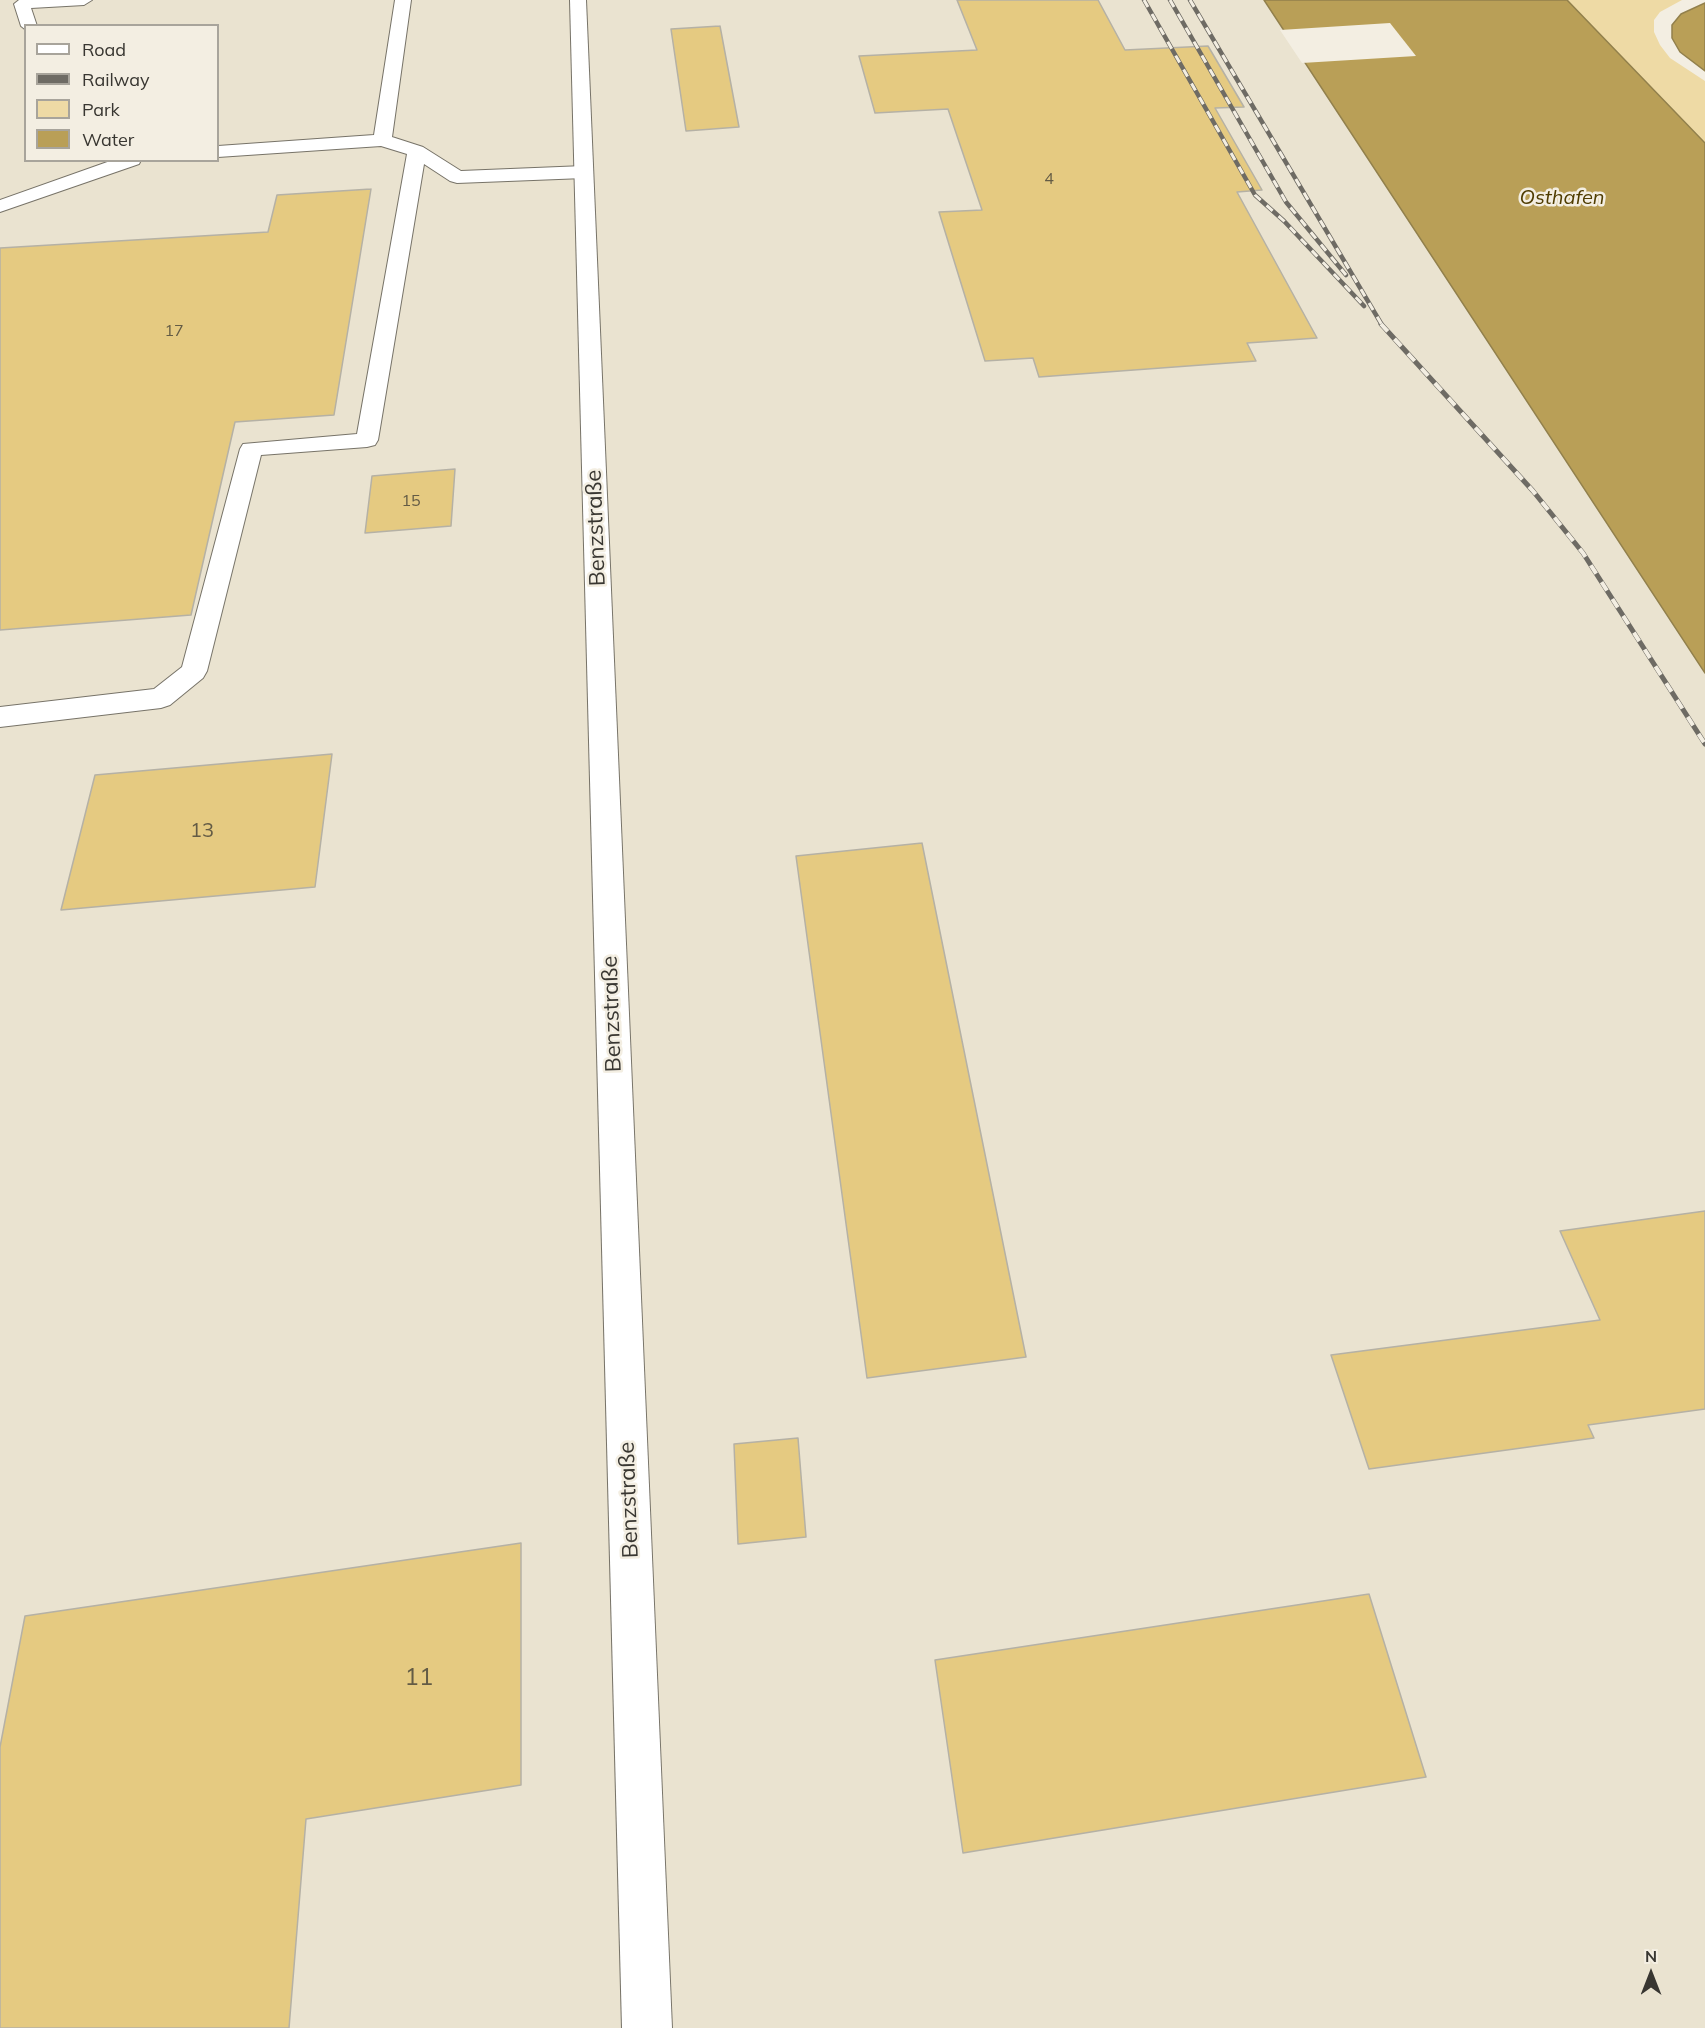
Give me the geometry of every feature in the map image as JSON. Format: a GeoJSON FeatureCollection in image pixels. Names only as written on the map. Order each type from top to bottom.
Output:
{"type":"FeatureCollection","features":[{"type":"Feature","properties":{"kind":"street","name":"Benzstraße"},"geometry":{"type":"LineString","coordinates":[[578,0],[646,2028]]}},
{"type":"Feature","properties":{"kind":"lane"},"geometry":{"type":"LineString","coordinates":[[28,24],[22,4],[84,0]]}},
{"type":"Feature","properties":{"kind":"lane"},"geometry":{"type":"LineString","coordinates":[[382,140],[404,0]]}},
{"type":"Feature","properties":{"kind":"lane"},"geometry":{"type":"LineString","coordinates":[[219,152],[382,140],[417,151],[457,177],[584,172]]}},
{"type":"Feature","properties":{"kind":"lane"},"geometry":{"type":"LineString","coordinates":[[0,717],[161,698],[194,671],[251,449],[367,440],[417,151]]}},
{"type":"Feature","properties":{"kind":"lane"},"geometry":{"type":"LineString","coordinates":[[0,206],[126,162]]}},
{"type":"Feature","properties":{"kind":"shaded area"},"geometry":{"type":"Polygon","coordinates":[[[0,0],[1264,0],[1705,673],[1705,2028],[0,2028],[0,0]]]}},
{"type":"Feature","properties":{"kind":"green space"},"geometry":{"type":"Polygon","coordinates":[[[1567,0],[1682,0],[1660,12],[1654,20],[1654,32],[1670,58],[1705,81],[1705,143],[1567,0]]]}},
{"type":"Feature","properties":{"kind":"water","name":"Osthafen"},"geometry":{"type":"Polygon","coordinates":[[[1264,0],[1567,0],[1705,143],[1705,673],[1264,0]]]}},
{"type":"Feature","properties":{"kind":"water"},"geometry":{"type":"Polygon","coordinates":[[[1705,3],[1705,71],[1680,52],[1672,38],[1672,25],[1681,14],[1705,3]]]}},
{"type":"Feature","properties":{"kind":"pier"},"geometry":{"type":"Polygon","coordinates":[[[1390,23],[1416,56],[1302,63],[1280,30],[1390,23]]]}},
{"type":"Feature","properties":{"kind":"building"},"geometry":{"type":"Polygon","coordinates":[[[957,0],[1098,0],[1125,50],[1208,46],[1244,107],[1215,108],[1262,190],[1237,192],[1317,338],[1247,343],[1256,361],[1039,377],[1033,358],[985,361],[939,212],[982,210],[948,109],[875,113],[859,56],[977,50],[957,0]]]}},
{"type":"Feature","properties":{"kind":"building"},"geometry":{"type":"Polygon","coordinates":[[[720,26],[739,127],[686,131],[671,29],[720,26]]]}},
{"type":"Feature","properties":{"kind":"building"},"geometry":{"type":"Polygon","coordinates":[[[371,189],[334,415],[235,422],[191,615],[0,630],[0,248],[268,232],[277,195],[371,189]]]}},
{"type":"Feature","properties":{"kind":"building"},"geometry":{"type":"Polygon","coordinates":[[[455,469],[451,526],[365,533],[372,476],[455,469]]]}},
{"type":"Feature","properties":{"kind":"building"},"geometry":{"type":"Polygon","coordinates":[[[332,754],[315,887],[61,910],[95,775],[332,754]]]}},
{"type":"Feature","properties":{"kind":"building"},"geometry":{"type":"Polygon","coordinates":[[[922,843],[1026,1357],[867,1378],[796,856],[922,843]]]}},
{"type":"Feature","properties":{"kind":"building"},"geometry":{"type":"Polygon","coordinates":[[[1705,1211],[1705,1409],[1588,1425],[1594,1438],[1369,1469],[1331,1355],[1600,1320],[1560,1231],[1705,1211]]]}},
{"type":"Feature","properties":{"kind":"building"},"geometry":{"type":"Polygon","coordinates":[[[798,1438],[806,1537],[738,1544],[734,1444],[798,1438]]]}},
{"type":"Feature","properties":{"kind":"building"},"geometry":{"type":"Polygon","coordinates":[[[521,1543],[521,1785],[306,1819],[289,2028],[0,2028],[0,1747],[25,1616],[521,1543]]]}},
{"type":"Feature","properties":{"kind":"building"},"geometry":{"type":"Polygon","coordinates":[[[1369,1594],[1426,1777],[963,1853],[935,1660],[1369,1594]]]}},
{"type":"Feature","properties":{"kind":"railway"},"geometry":{"type":"LineString","coordinates":[[1144,0],[1255,195],[1284,221],[1364,306]]}},
{"type":"Feature","properties":{"kind":"railway"},"geometry":{"type":"LineString","coordinates":[[1170,0],[1286,202],[1346,275]]}},
{"type":"Feature","properties":{"kind":"railway"},"geometry":{"type":"LineString","coordinates":[[1190,0],[1382,325]]}},
{"type":"Feature","properties":{"kind":"railway"},"geometry":{"type":"LineString","coordinates":[[1381,324],[1533,491],[1583,553],[1705,744]]}}]}
